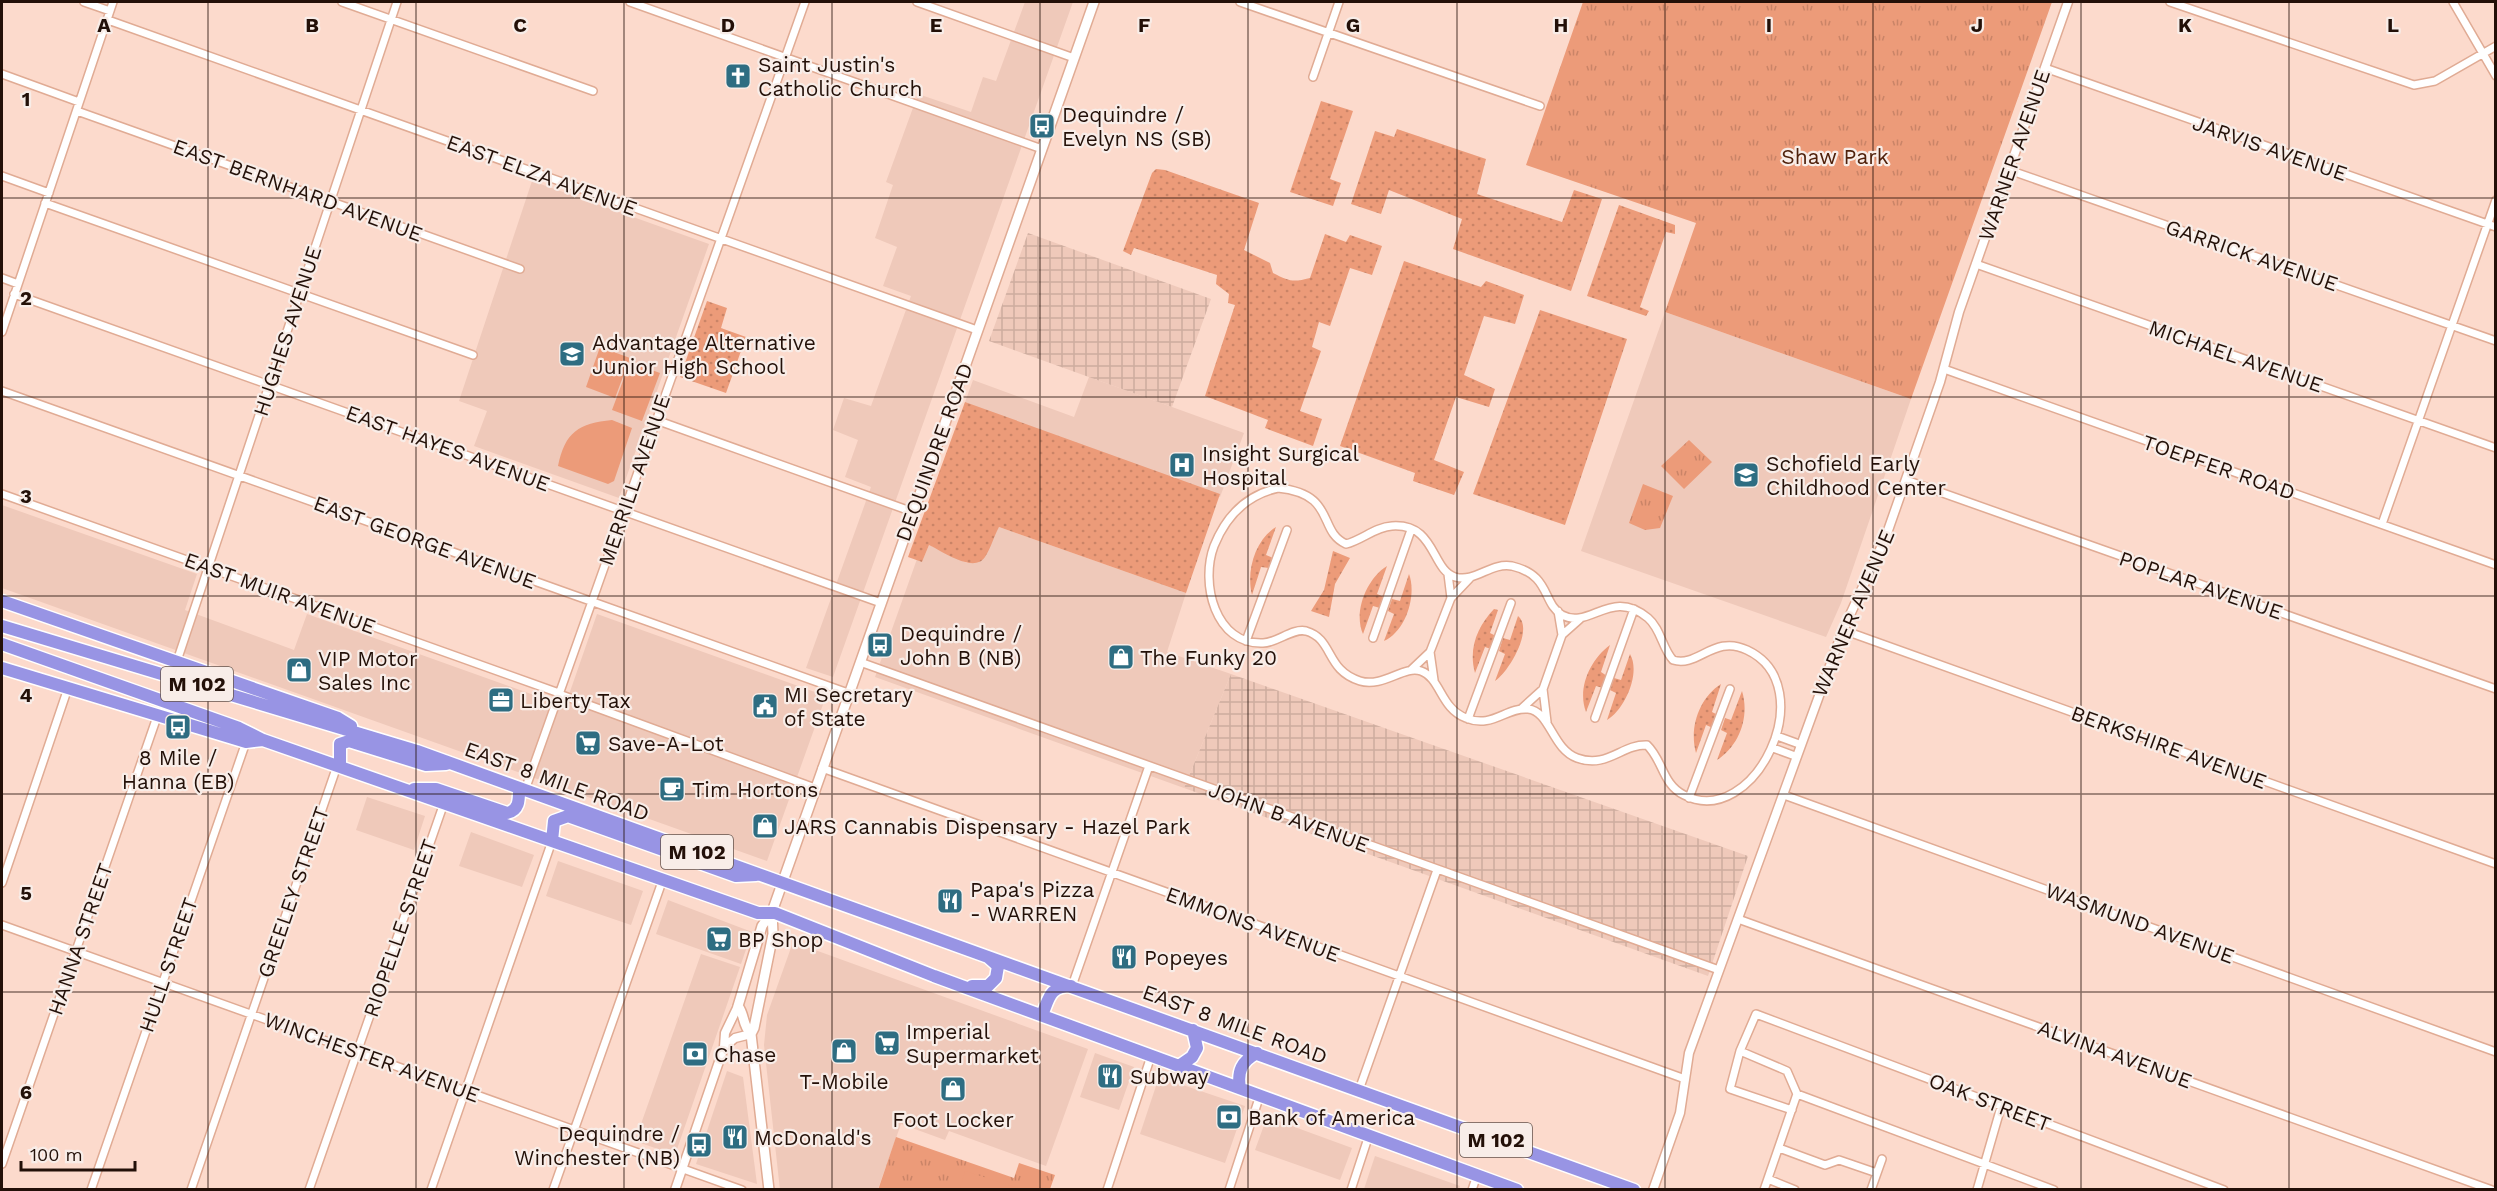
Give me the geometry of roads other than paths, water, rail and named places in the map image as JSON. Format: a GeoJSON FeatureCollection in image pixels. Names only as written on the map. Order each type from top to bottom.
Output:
{"type":"FeatureCollection","features":[{"type":"Feature","properties":{"kind":"highway"},"geometry":{"type":"LineString","coordinates":[[2,601],[338,718],[362,733]]}},
{"type":"Feature","properties":{"kind":"highway","name":"EAST 8 MILE ROAD"},"geometry":{"type":"LineString","coordinates":[[2,626],[362,733],[453,764],[1628,1188]]}},
{"type":"Feature","properties":{"kind":"highway","name":"M 102"},"geometry":{"type":"LineString","coordinates":[[2,645],[239,728],[263,740],[758,913],[773,907],[938,977],[1517,1190]]}},
{"type":"Feature","properties":{"kind":"highway"},"geometry":{"type":"LineString","coordinates":[[2,668],[246,742],[263,740]]}},
{"type":"Feature","properties":{"kind":"highway"},"geometry":{"type":"LineString","coordinates":[[338,766],[338,750],[341,742],[346,741],[426,765],[453,764]]}},
{"type":"Feature","properties":{"kind":"highway"},"geometry":{"type":"LineString","coordinates":[[404,789],[436,789],[507,813],[518,805],[522,789]]}},
{"type":"Feature","properties":{"kind":"highway"},"geometry":{"type":"LineString","coordinates":[[552,841],[554,820],[568,816],[736,876],[764,875]]}},
{"type":"Feature","properties":{"kind":"highway"},"geometry":{"type":"LineString","coordinates":[[938,977],[976,986],[985,987],[992,983],[998,972],[995,962],[972,950]]}},
{"type":"Feature","properties":{"kind":"highway"},"geometry":{"type":"LineString","coordinates":[[1042,1016],[1047,999],[1053,990],[1058,987],[1072,986]]}},
{"type":"Feature","properties":{"kind":"highway"},"geometry":{"type":"LineString","coordinates":[[1179,1066],[1192,1057],[1197,1048],[1193,1030]]}},
{"type":"Feature","properties":{"kind":"highway"},"geometry":{"type":"LineString","coordinates":[[1240,1088],[1240,1069],[1245,1061],[1257,1053]]}},
{"type":"Feature","properties":{"kind":"main road","name":"DEQUINDRE ROAD"},"geometry":{"type":"LineString","coordinates":[[773,907],[1094,2]]}},
{"type":"Feature","properties":{"kind":"main road"},"geometry":{"type":"LineString","coordinates":[[770,1190],[751,1034],[774,928],[773,907]]}},
{"type":"Feature","properties":{"kind":"main road"},"geometry":{"type":"LineString","coordinates":[[751,1034],[746,1029],[743,1013],[738,1006],[762,927],[773,907]]}},
{"type":"Feature","properties":{"kind":"street"},"geometry":{"type":"LineString","coordinates":[[84,2],[110,11]]}},
{"type":"Feature","properties":{"kind":"street"},"geometry":{"type":"LineString","coordinates":[[2,332],[113,2]]}},
{"type":"Feature","properties":{"kind":"street"},"geometry":{"type":"LineString","coordinates":[[342,2],[593,90]]}},
{"type":"Feature","properties":{"kind":"street","name":"HUGHES AVENUE"},"geometry":{"type":"LineString","coordinates":[[177,661],[397,2]]}},
{"type":"Feature","properties":{"kind":"street"},"geometry":{"type":"LineString","coordinates":[[630,2],[1042,149]]}},
{"type":"Feature","properties":{"kind":"street","name":"MERRILL AVENUE"},"geometry":{"type":"LineString","coordinates":[[522,789],[559,693],[805,2]]}},
{"type":"Feature","properties":{"kind":"street"},"geometry":{"type":"LineString","coordinates":[[916,2],[1074,58]]}},
{"type":"Feature","properties":{"kind":"street"},"geometry":{"type":"LineString","coordinates":[[1240,2],[1540,106]]}},
{"type":"Feature","properties":{"kind":"street"},"geometry":{"type":"LineString","coordinates":[[1313,77],[1339,2]]}},
{"type":"Feature","properties":{"kind":"street","name":"WARNER AVENUE"},"geometry":{"type":"LineString","coordinates":[[1653,1190],[1680,1113],[1689,1053],[1784,795],[1799,744],[1843,630],[1885,539],[1944,369],[1953,331],[2068,2]]}},
{"type":"Feature","properties":{"kind":"street"},"geometry":{"type":"LineString","coordinates":[[2170,2],[2407,84],[2421,85],[2435,81],[2496,46]]}},
{"type":"Feature","properties":{"kind":"street"},"geometry":{"type":"LineString","coordinates":[[2453,2],[2496,76]]}},
{"type":"Feature","properties":{"kind":"street","name":"EAST ELZA AVENUE"},"geometry":{"type":"LineString","coordinates":[[108,20],[977,330]]}},
{"type":"Feature","properties":{"kind":"street","name":"JARVIS AVENUE"},"geometry":{"type":"LineString","coordinates":[[2045,68],[2496,227]]}},
{"type":"Feature","properties":{"kind":"street"},"geometry":{"type":"LineString","coordinates":[[2,74],[79,102]]}},
{"type":"Feature","properties":{"kind":"street","name":"EAST BERNHARD AVENUE"},"geometry":{"type":"LineString","coordinates":[[76,111],[520,269]]}},
{"type":"Feature","properties":{"kind":"street","name":"GARRICK AVENUE"},"geometry":{"type":"LineString","coordinates":[[2009,170],[2496,341]]}},
{"type":"Feature","properties":{"kind":"street"},"geometry":{"type":"LineString","coordinates":[[2,176],[49,193]]}},
{"type":"Feature","properties":{"kind":"street"},"geometry":{"type":"LineString","coordinates":[[2382,524],[2496,201]]}},
{"type":"Feature","properties":{"kind":"street"},"geometry":{"type":"LineString","coordinates":[[45,203],[473,355]]}},
{"type":"Feature","properties":{"kind":"street","name":"MICHAEL AVENUE"},"geometry":{"type":"LineString","coordinates":[[1976,264],[2496,448]]}},
{"type":"Feature","properties":{"kind":"street"},"geometry":{"type":"LineString","coordinates":[[2,278],[18,284]]}},
{"type":"Feature","properties":{"kind":"street","name":"EAST HAYES AVENUE"},"geometry":{"type":"LineString","coordinates":[[14,294],[881,603]]}},
{"type":"Feature","properties":{"kind":"street","name":"TOEPFER ROAD"},"geometry":{"type":"LineString","coordinates":[[1944,369],[2496,564]]}},
{"type":"Feature","properties":{"kind":"street","name":"EAST GEORGE AVENUE"},"geometry":{"type":"LineString","coordinates":[[2,391],[848,693]]}},
{"type":"Feature","properties":{"kind":"street"},"geometry":{"type":"LineString","coordinates":[[656,420],[913,512]]}},
{"type":"Feature","properties":{"kind":"street","name":"POPLAR AVENUE"},"geometry":{"type":"LineString","coordinates":[[1906,480],[2496,689]]}},
{"type":"Feature","properties":{"kind":"street"},"geometry":{"type":"LineString","coordinates":[[1451,598],[1448,574],[1427,540],[1411,530],[1391,526],[1346,544],[1335,535],[1323,510],[1313,499],[1302,492],[1278,488],[1250,498],[1228,520],[1213,548],[1209,577],[1214,607],[1232,634],[1246,641],[1274,642],[1301,631],[1321,639],[1333,662],[1347,676],[1373,682],[1411,670],[1430,652],[1451,598],[1470,578]]}},
{"type":"Feature","properties":{"kind":"street","name":"EAST MUIR AVENUE"},"geometry":{"type":"LineString","coordinates":[[2,494],[559,693],[815,788]]}},
{"type":"Feature","properties":{"kind":"street"},"geometry":{"type":"LineString","coordinates":[[1246,641],[1287,530]]}},
{"type":"Feature","properties":{"kind":"street"},"geometry":{"type":"LineString","coordinates":[[1373,638],[1411,530]]}},
{"type":"Feature","properties":{"kind":"street"},"geometry":{"type":"LineString","coordinates":[[1448,574],[1457,578],[1470,578],[1500,566],[1523,570],[1535,577],[1544,587],[1558,611],[1562,635],[1544,689],[1547,724]]}},
{"type":"Feature","properties":{"kind":"street"},"geometry":{"type":"LineString","coordinates":[[1468,719],[1511,603]]}},
{"type":"Feature","properties":{"kind":"street"},"geometry":{"type":"LineString","coordinates":[[1520,710],[1538,713],[1561,748],[1587,761],[1603,760],[1647,745],[1669,784],[1689,798],[1704,801],[1732,793],[1761,768],[1773,748],[1780,717],[1779,692],[1764,662],[1745,649],[1725,645],[1686,661],[1673,660],[1653,624],[1634,609],[1608,607],[1580,618],[1572,618],[1558,611]]}},
{"type":"Feature","properties":{"kind":"street"},"geometry":{"type":"LineString","coordinates":[[1595,718],[1634,609]]}},
{"type":"Feature","properties":{"kind":"street"},"geometry":{"type":"LineString","coordinates":[[1562,635],[1580,618]]}},
{"type":"Feature","properties":{"kind":"street","name":"BERKSHIRE AVENUE"},"geometry":{"type":"LineString","coordinates":[[1843,630],[2496,864]]}},
{"type":"Feature","properties":{"kind":"street"},"geometry":{"type":"LineString","coordinates":[[1430,652],[1435,683]]}},
{"type":"Feature","properties":{"kind":"street","name":"JOHN B AVENUE"},"geometry":{"type":"LineString","coordinates":[[860,662],[1719,970]]}},
{"type":"Feature","properties":{"kind":"street"},"geometry":{"type":"LineString","coordinates":[[1411,670],[1428,674],[1449,707],[1468,719],[1493,720],[1520,710],[1544,689]]}},
{"type":"Feature","properties":{"kind":"street"},"geometry":{"type":"LineString","coordinates":[[2,884],[68,688]]}},
{"type":"Feature","properties":{"kind":"street"},"geometry":{"type":"LineString","coordinates":[[1689,798],[1730,689]]}},
{"type":"Feature","properties":{"kind":"street","name":"HANNA STREET"},"geometry":{"type":"LineString","coordinates":[[2,1164],[158,714]]}},
{"type":"Feature","properties":{"kind":"street"},"geometry":{"type":"LineString","coordinates":[[1777,736],[1799,744]]}},
{"type":"Feature","properties":{"kind":"street","name":"HULL STREET"},"geometry":{"type":"LineString","coordinates":[[91,1190],[161,982],[246,742]]}},
{"type":"Feature","properties":{"kind":"street"},"geometry":{"type":"LineString","coordinates":[[1773,748],[1795,756]]}},
{"type":"Feature","properties":{"kind":"street","name":"GREELEY STREET"},"geometry":{"type":"LineString","coordinates":[[191,1190],[338,766]]}},
{"type":"Feature","properties":{"kind":"street"},"geometry":{"type":"LineString","coordinates":[[1072,986],[1149,766]]}},
{"type":"Feature","properties":{"kind":"street","name":"EMMONS AVENUE"},"geometry":{"type":"LineString","coordinates":[[822,768],[1685,1079]]}},
{"type":"Feature","properties":{"kind":"street","name":"WASMUND AVENUE"},"geometry":{"type":"LineString","coordinates":[[1784,795],[2496,1052]]}},
{"type":"Feature","properties":{"kind":"street","name":"RIOPELLE STREET"},"geometry":{"type":"LineString","coordinates":[[309,1190],[444,803]]}},
{"type":"Feature","properties":{"kind":"street"},"geometry":{"type":"LineString","coordinates":[[431,1190],[552,841]]}},
{"type":"Feature","properties":{"kind":"street"},"geometry":{"type":"LineString","coordinates":[[1359,1090],[1437,870]]}},
{"type":"Feature","properties":{"kind":"street"},"geometry":{"type":"LineString","coordinates":[[554,1190],[663,879]]}},
{"type":"Feature","properties":{"kind":"street","name":"ALVINA AVENUE"},"geometry":{"type":"LineString","coordinates":[[1738,919],[2492,1190]]}},
{"type":"Feature","properties":{"kind":"street","name":"WINCHESTER AVENUE"},"geometry":{"type":"LineString","coordinates":[[2,925],[742,1190]]}},
{"type":"Feature","properties":{"kind":"street"},"geometry":{"type":"LineString","coordinates":[[675,1190],[724,1047],[725,1033],[738,1006]]}},
{"type":"Feature","properties":{"kind":"street","name":"OAK STREET"},"geometry":{"type":"LineString","coordinates":[[1740,1052],[1756,1014],[2224,1190]]}},
{"type":"Feature","properties":{"kind":"street"},"geometry":{"type":"LineString","coordinates":[[724,1047],[738,1037],[751,1034]]}},
{"type":"Feature","properties":{"kind":"street"},"geometry":{"type":"LineString","coordinates":[[1764,1190],[1779,1148],[1792,1110],[1797,1094],[1787,1071],[1740,1052],[1730,1089],[1792,1110]]}},
{"type":"Feature","properties":{"kind":"street"},"geometry":{"type":"LineString","coordinates":[[1107,1190],[1151,1056]]}},
{"type":"Feature","properties":{"kind":"street"},"geometry":{"type":"LineString","coordinates":[[1797,1094],[2054,1190]]}},
{"type":"Feature","properties":{"kind":"street"},"geometry":{"type":"LineString","coordinates":[[1229,1190],[1260,1095]]}},
{"type":"Feature","properties":{"kind":"street"},"geometry":{"type":"LineString","coordinates":[[1977,1190],[2001,1107]]}},
{"type":"Feature","properties":{"kind":"street"},"geometry":{"type":"LineString","coordinates":[[1351,1190],[1369,1135]]}},
{"type":"Feature","properties":{"kind":"street"},"geometry":{"type":"LineString","coordinates":[[1779,1148],[1825,1164],[1839,1161],[1877,1173]]}},
{"type":"Feature","properties":{"kind":"street"},"geometry":{"type":"LineString","coordinates":[[1871,1190],[1882,1159]]}},
{"type":"Feature","properties":{"kind":"street"},"geometry":{"type":"LineString","coordinates":[[1472,1190],[1477,1175]]}},
{"type":"Feature","properties":{"kind":"street"},"geometry":{"type":"LineString","coordinates":[[1768,1179],[1796,1190]]}},
{"type":"Feature","properties":{"kind":"place","name":"Saint Justin's Catholic Church"},"geometry":{"type":"Point","coordinates":[738,76]}},
{"type":"Feature","properties":{"kind":"place","name":"Dequindre / Evelyn NS (SB)"},"geometry":{"type":"Point","coordinates":[1042,126]}},
{"type":"Feature","properties":{"kind":"place","name":"Advantage Alternative Junior High School"},"geometry":{"type":"Point","coordinates":[572,354]}},
{"type":"Feature","properties":{"kind":"place","name":"Insight Surgical Hospital"},"geometry":{"type":"Point","coordinates":[1182,465]}},
{"type":"Feature","properties":{"kind":"place","name":"Schofield Early Childhood Center"},"geometry":{"type":"Point","coordinates":[1746,475]}},
{"type":"Feature","properties":{"kind":"place","name":"Dequindre / John B (NB)"},"geometry":{"type":"Point","coordinates":[880,645]}},
{"type":"Feature","properties":{"kind":"place","name":"The Funky 20"},"geometry":{"type":"Point","coordinates":[1121,657]}},
{"type":"Feature","properties":{"kind":"place","name":"VIP Motor Sales Inc"},"geometry":{"type":"Point","coordinates":[299,670]}},
{"type":"Feature","properties":{"kind":"place","name":"Liberty Tax"},"geometry":{"type":"Point","coordinates":[501,700]}},
{"type":"Feature","properties":{"kind":"place","name":"MI Secretary of State"},"geometry":{"type":"Point","coordinates":[765,706]}},
{"type":"Feature","properties":{"kind":"place","name":"8 Mile / Hanna (EB)"},"geometry":{"type":"Point","coordinates":[178,727]}},
{"type":"Feature","properties":{"kind":"place","name":"Save-A-Lot"},"geometry":{"type":"Point","coordinates":[588,743]}},
{"type":"Feature","properties":{"kind":"place","name":"Tim Hortons"},"geometry":{"type":"Point","coordinates":[672,789]}},
{"type":"Feature","properties":{"kind":"place","name":"JARS Cannabis Dispensary - Hazel Park"},"geometry":{"type":"Point","coordinates":[765,826]}},
{"type":"Feature","properties":{"kind":"place","name":"Papa's Pizza - WARREN"},"geometry":{"type":"Point","coordinates":[950,901]}},
{"type":"Feature","properties":{"kind":"place","name":"BP Shop"},"geometry":{"type":"Point","coordinates":[719,939]}},
{"type":"Feature","properties":{"kind":"place","name":"Popeyes"},"geometry":{"type":"Point","coordinates":[1124,957]}},
{"type":"Feature","properties":{"kind":"place","name":"Imperial Supermarket"},"geometry":{"type":"Point","coordinates":[887,1043]}},
{"type":"Feature","properties":{"kind":"place","name":"T-Mobile"},"geometry":{"type":"Point","coordinates":[844,1051]}},
{"type":"Feature","properties":{"kind":"place","name":"Chase"},"geometry":{"type":"Point","coordinates":[695,1054]}},
{"type":"Feature","properties":{"kind":"place","name":"Subway"},"geometry":{"type":"Point","coordinates":[1110,1076]}},
{"type":"Feature","properties":{"kind":"place","name":"Foot Locker"},"geometry":{"type":"Point","coordinates":[953,1089]}},
{"type":"Feature","properties":{"kind":"place","name":"Bank of America"},"geometry":{"type":"Point","coordinates":[1229,1117]}},
{"type":"Feature","properties":{"kind":"place","name":"McDonald's"},"geometry":{"type":"Point","coordinates":[735,1137]}},
{"type":"Feature","properties":{"kind":"place","name":"Dequindre / Winchester (NB)"},"geometry":{"type":"Point","coordinates":[699,1145]}},
{"type":"Feature","properties":{"kind":"park label","name":"Shaw Park"},"geometry":{"type":"Point","coordinates":[1835,156]}}]}
